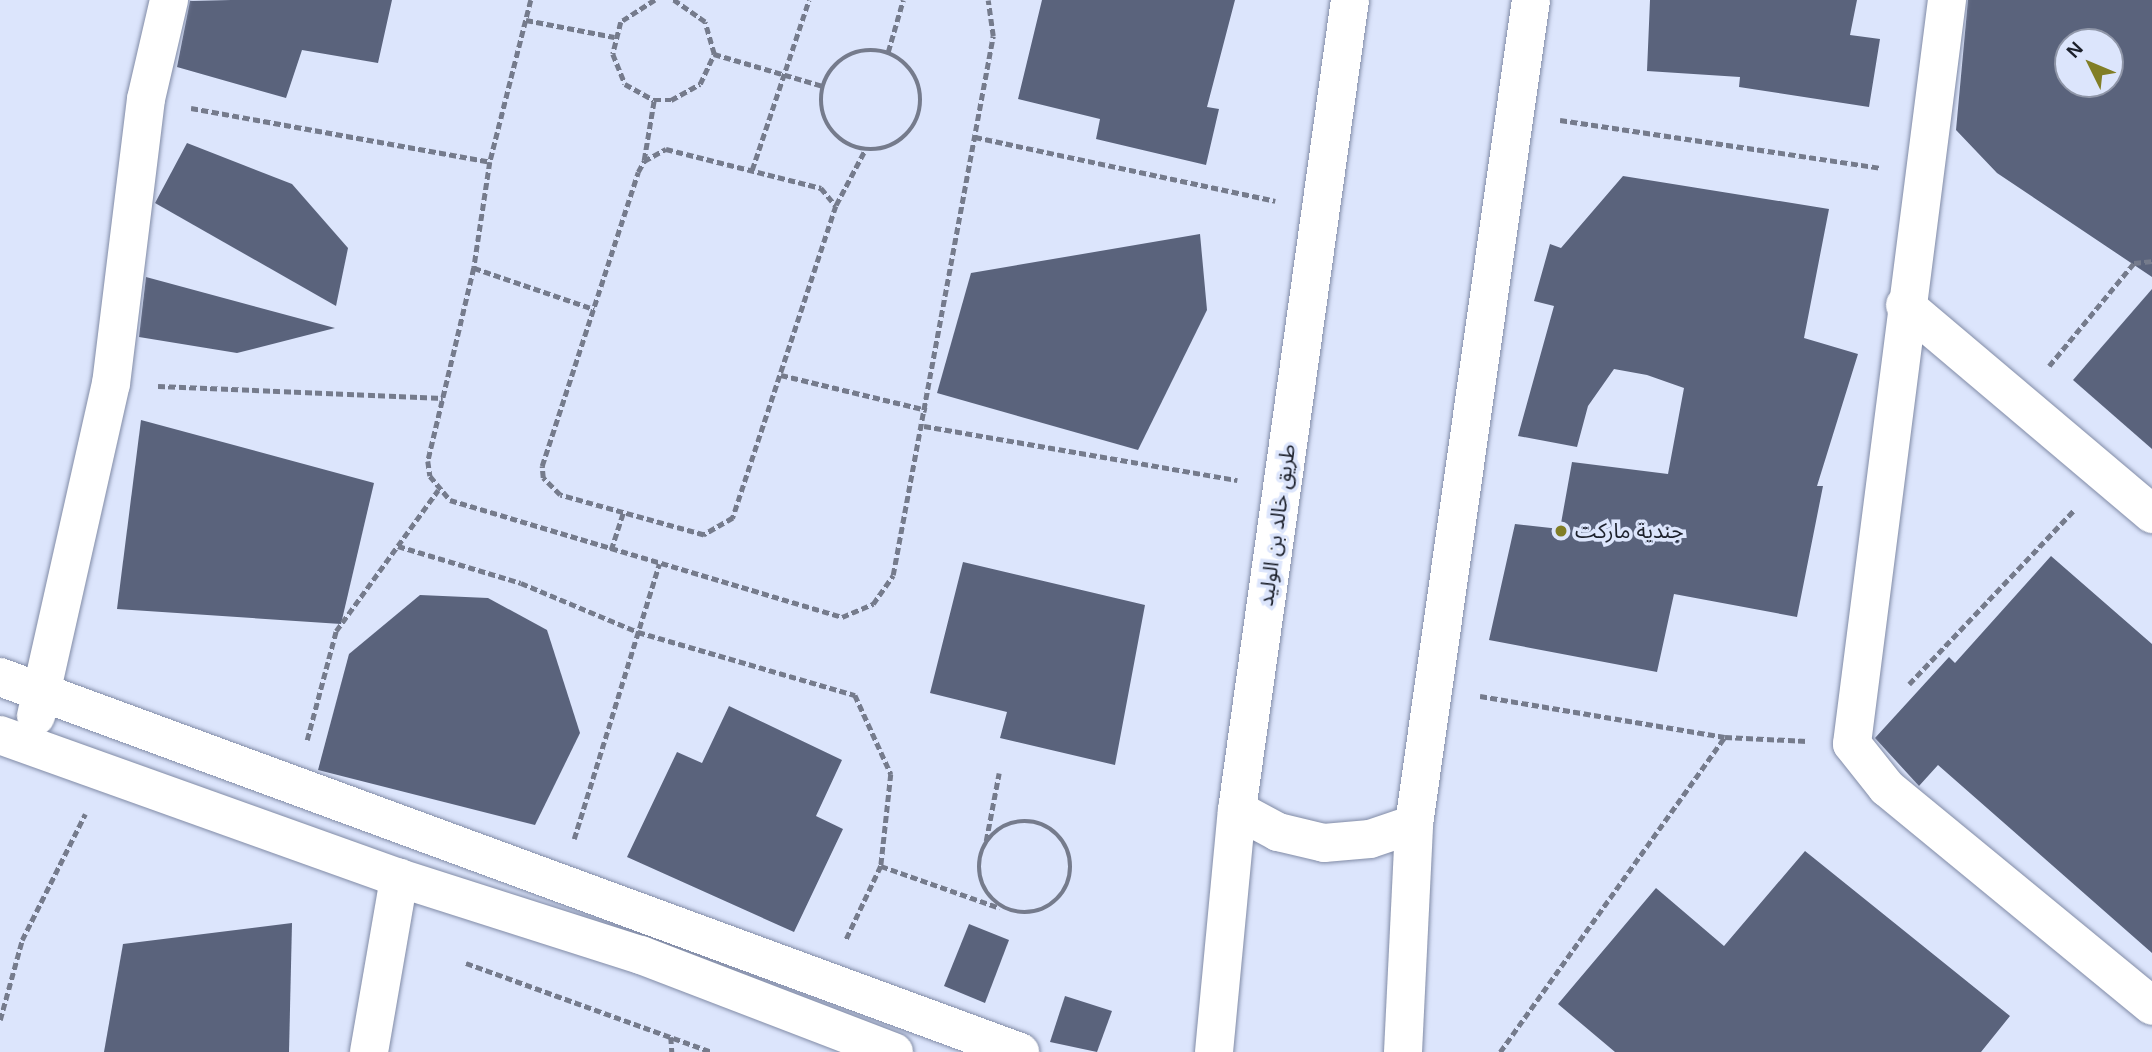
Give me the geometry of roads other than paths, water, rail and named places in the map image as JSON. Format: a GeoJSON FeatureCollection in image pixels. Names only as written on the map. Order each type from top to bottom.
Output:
{"type":"FeatureCollection","features":[{"type":"Feature","properties":{"kind":"street"},"geometry":{"type":"LineString","coordinates":[[169,0],[146,100],[111,384],[41,692],[15,740],[400,878],[641,955],[894,1052]]}},
{"type":"Feature","properties":{"kind":"street","name":"طريق خالد بن الوليد"},"geometry":{"type":"LineString","coordinates":[[1214,1052],[1237,810],[1350,0]]}},
{"type":"Feature","properties":{"kind":"street"},"geometry":{"type":"LineString","coordinates":[[1403,1052],[1414,824],[1531,0]]}},
{"type":"Feature","properties":{"kind":"street"},"geometry":{"type":"LineString","coordinates":[[1947,0],[1905,305],[1852,744],[1888,789],[2152,1006]]}},
{"type":"Feature","properties":{"kind":"street"},"geometry":{"type":"LineString","coordinates":[[1905,305],[2021,399],[2104,478],[2152,514]]}},
{"type":"Feature","properties":{"kind":"street"},"geometry":{"type":"LineString","coordinates":[[0,677],[1020,1052]]}},
{"type":"Feature","properties":{"kind":"street"},"geometry":{"type":"LineString","coordinates":[[1237,810],[1278,832],[1324,843],[1370,839],[1414,824]]}},
{"type":"Feature","properties":{"kind":"street"},"geometry":{"type":"LineString","coordinates":[[369,1052],[400,878]]}},
{"type":"Feature","properties":{"kind":"place","name":"جندية ماركت"},"geometry":{"type":"Point","coordinates":[1561,531]}}]}
